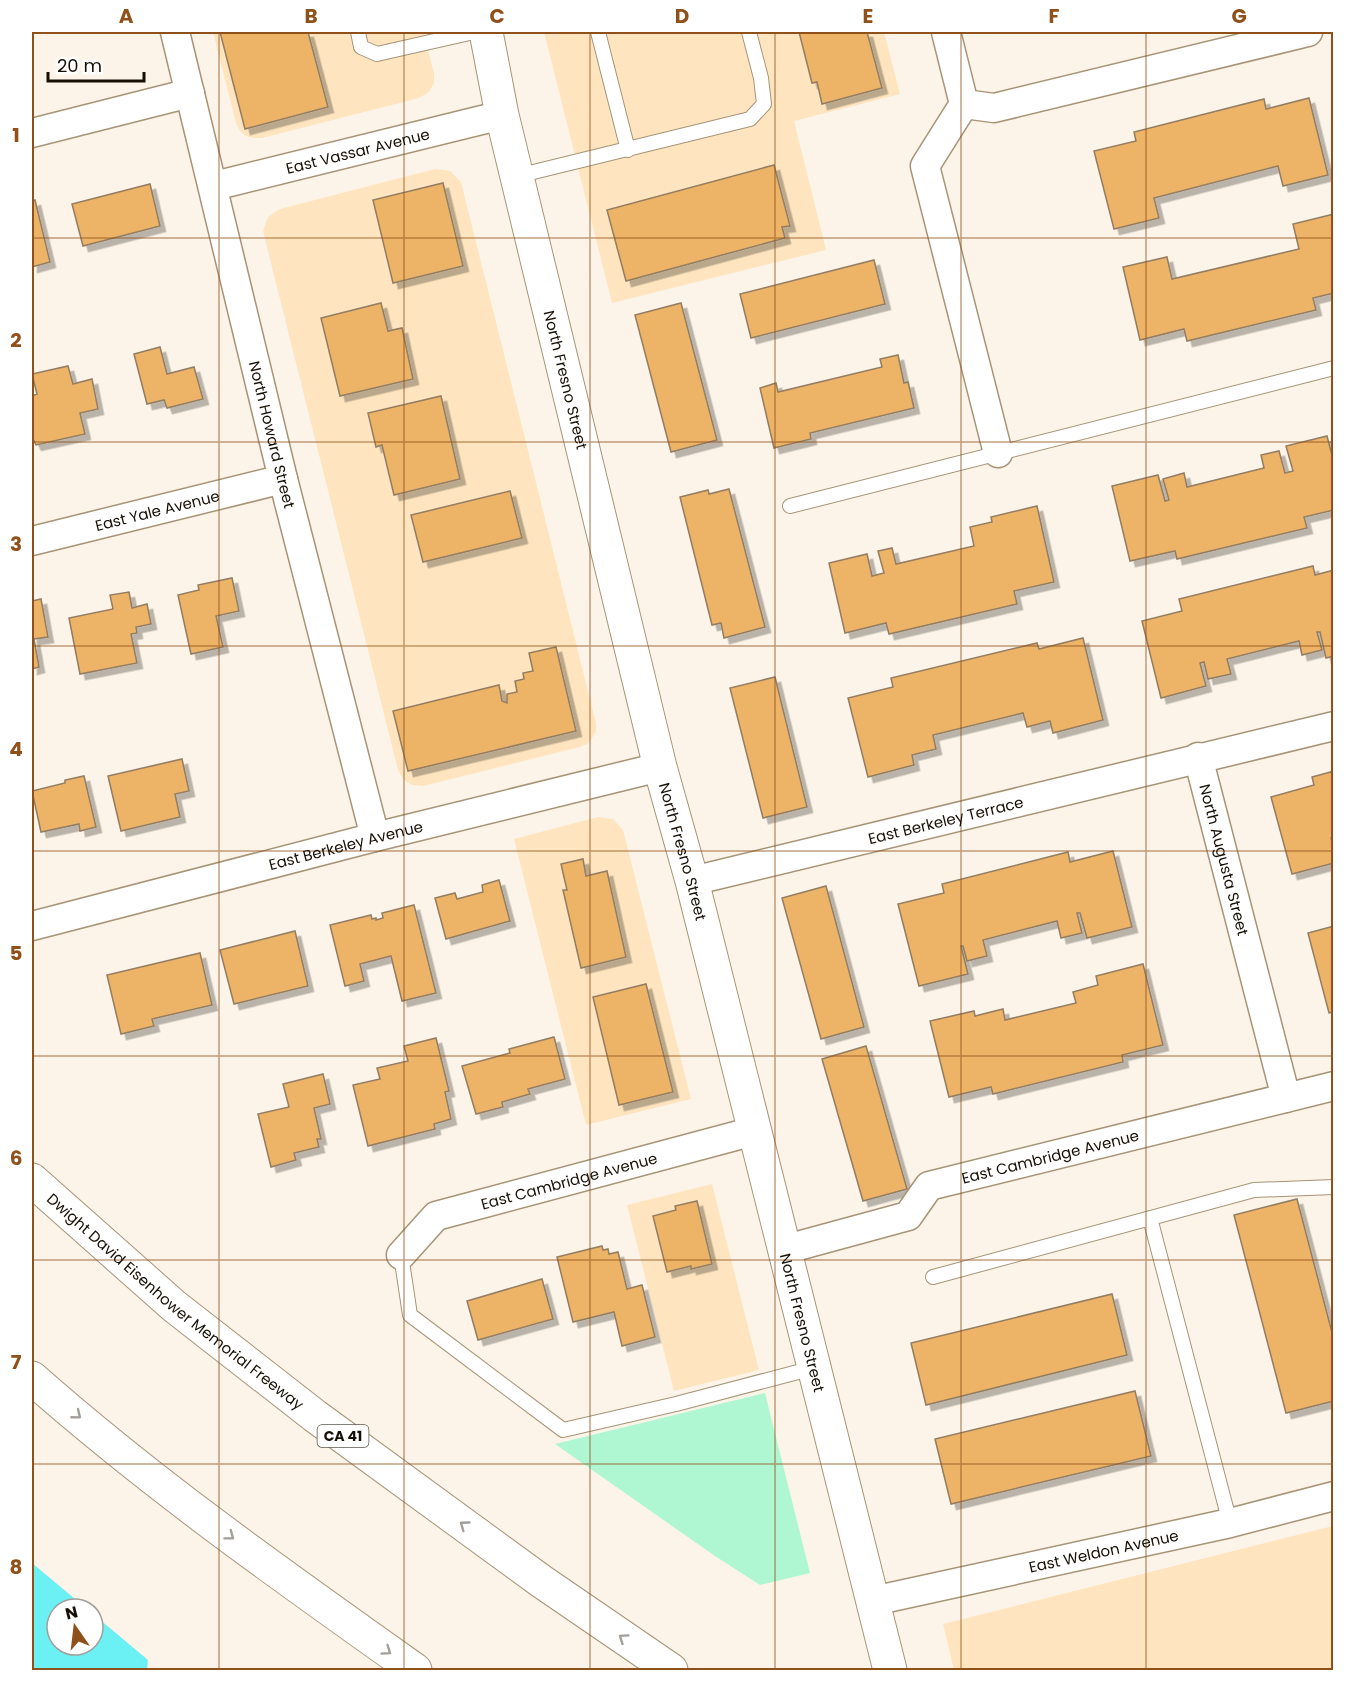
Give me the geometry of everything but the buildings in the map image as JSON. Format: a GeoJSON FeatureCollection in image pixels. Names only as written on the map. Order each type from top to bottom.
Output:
{"type":"FeatureCollection","features":[{"type":"Feature","properties":{"kind":"main road","name":"North Fresno Street"},"geometry":{"type":"LineString","coordinates":[[486,32],[502,115],[660,767],[692,881],[890,1671]]}},
{"type":"Feature","properties":{"kind":"main road","name":"Dwight David Eisenhower Memorial Freeway"},"geometry":{"type":"LineString","coordinates":[[32,1180],[174,1306],[315,1416],[541,1581],[671,1671]]}},
{"type":"Feature","properties":{"kind":"main road"},"geometry":{"type":"LineString","coordinates":[[32,1378],[165,1487],[286,1579],[415,1671]]}},
{"type":"Feature","properties":{"kind":"street","name":"North Howard Street"},"geometry":{"type":"LineString","coordinates":[[175,32],[283,478],[375,837]]}},
{"type":"Feature","properties":{"kind":"street"},"geometry":{"type":"LineString","coordinates":[[946,32],[964,104],[925,166],[998,453]]}},
{"type":"Feature","properties":{"kind":"street"},"geometry":{"type":"LineString","coordinates":[[964,104],[993,108],[1308,32]]}},
{"type":"Feature","properties":{"kind":"street"},"geometry":{"type":"LineString","coordinates":[[32,133],[190,93]]}},
{"type":"Feature","properties":{"kind":"street","name":"East Vassar Avenue"},"geometry":{"type":"LineString","coordinates":[[213,186],[502,115]]}},
{"type":"Feature","properties":{"kind":"street","name":"East Yale Avenue"},"geometry":{"type":"LineString","coordinates":[[32,541],[283,478]]}},
{"type":"Feature","properties":{"kind":"street"},"geometry":{"type":"LineString","coordinates":[[1198,757],[1334,726]]}},
{"type":"Feature","properties":{"kind":"street","name":"East Berkeley Terrace"},"geometry":{"type":"LineString","coordinates":[[692,881],[1198,757]]}},
{"type":"Feature","properties":{"kind":"street","name":"North Augusta Street"},"geometry":{"type":"LineString","coordinates":[[1198,757],[1286,1098]]}},
{"type":"Feature","properties":{"kind":"street","name":"East Berkeley Avenue"},"geometry":{"type":"LineString","coordinates":[[32,926],[375,837],[660,767]]}},
{"type":"Feature","properties":{"kind":"street","name":"East Cambridge Avenue"},"geometry":{"type":"LineString","coordinates":[[783,1250],[908,1216],[929,1186],[1334,1086]]}},
{"type":"Feature","properties":{"kind":"street","name":"East Cambridge Avenue"},"geometry":{"type":"LineString","coordinates":[[401,1255],[436,1216],[754,1131]]}},
{"type":"Feature","properties":{"kind":"street","name":"East Weldon Avenue"},"geometry":{"type":"LineString","coordinates":[[873,1601],[1230,1523],[1334,1496]]}},
{"type":"Feature","properties":{"kind":"lane"},"geometry":{"type":"LineString","coordinates":[[358,32],[362,47],[377,54],[474,32]]}},
{"type":"Feature","properties":{"kind":"lane"},"geometry":{"type":"LineString","coordinates":[[598,32],[628,150]]}},
{"type":"Feature","properties":{"kind":"lane"},"geometry":{"type":"LineString","coordinates":[[517,176],[750,119],[764,104],[761,78],[749,32]]}},
{"type":"Feature","properties":{"kind":"lane"},"geometry":{"type":"LineString","coordinates":[[790,506],[1334,368]]}},
{"type":"Feature","properties":{"kind":"lane"},"geometry":{"type":"LineString","coordinates":[[933,1277],[1254,1190],[1334,1187]]}},
{"type":"Feature","properties":{"kind":"lane"},"geometry":{"type":"LineString","coordinates":[[1150,1218],[1230,1523]]}},
{"type":"Feature","properties":{"kind":"lane"},"geometry":{"type":"LineString","coordinates":[[401,1255],[410,1315],[563,1430],[676,1404],[813,1368]]}},
{"type":"Feature","properties":{"kind":"shaded area"},"geometry":{"type":"Polygon","coordinates":[[[213,32],[423,32],[434,73],[434,83],[429,92],[419,98],[262,138],[254,138],[240,131],[236,123],[213,32]]]}},
{"type":"Feature","properties":{"kind":"shaded area"},"geometry":{"type":"Polygon","coordinates":[[[544,32],[884,32],[900,94],[794,121],[826,250],[612,303],[544,32]]]}},
{"type":"Feature","properties":{"kind":"shaded area"},"geometry":{"type":"Polygon","coordinates":[[[435,169],[450,171],[461,182],[596,723],[596,731],[587,744],[580,747],[423,786],[412,785],[403,779],[398,770],[263,231],[268,217],[280,209],[435,169]]]}},
{"type":"Feature","properties":{"kind":"shaded area"},"geometry":{"type":"Polygon","coordinates":[[[598,817],[613,819],[623,830],[691,1099],[586,1125],[514,839],[598,817]]]}},
{"type":"Feature","properties":{"kind":"shaded area"},"geometry":{"type":"Polygon","coordinates":[[[712,1184],[759,1370],[674,1391],[627,1205],[712,1184]]]}},
{"type":"Feature","properties":{"kind":"shaded area"},"geometry":{"type":"Polygon","coordinates":[[[1333,1526],[1333,1670],[954,1670],[943,1624],[1333,1526]]]}},
{"type":"Feature","properties":{"kind":"green space"},"geometry":{"type":"Polygon","coordinates":[[[765,1393],[810,1573],[760,1585],[555,1444],[765,1393]]]}},
{"type":"Feature","properties":{"kind":"water"},"geometry":{"type":"Polygon","coordinates":[[[32,1563],[73,1597],[45,1597],[45,1657],[105,1657],[105,1624],[148,1660],[147,1670],[32,1670],[32,1563]]]}}]}
